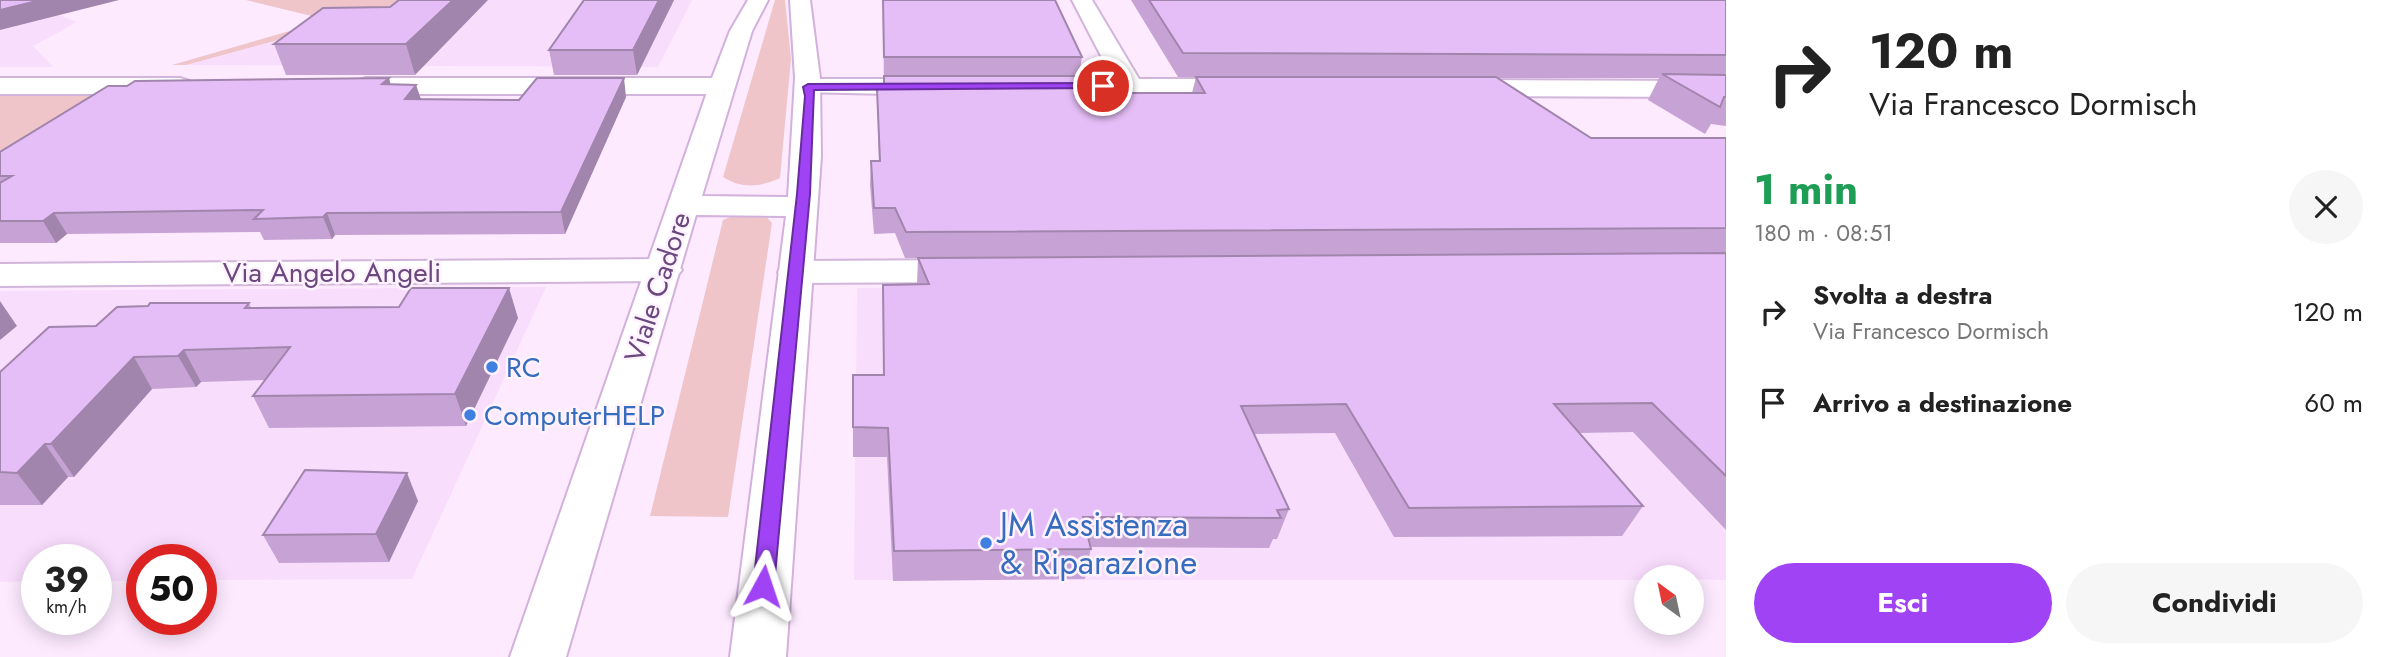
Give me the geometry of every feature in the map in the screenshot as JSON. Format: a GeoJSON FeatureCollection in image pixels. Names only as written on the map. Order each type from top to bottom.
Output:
{"type":"FeatureCollection","features":[{"type":"Feature","properties":{"kind":"street"},"geometry":{"type":"LineString","coordinates":[[758,657],[765,562],[803,200],[810,96],[802,11],[817,0]]}},
{"type":"Feature","properties":{"kind":"street"},"geometry":{"type":"LineString","coordinates":[[1082,0],[1130,86]]}},
{"type":"Feature","properties":{"kind":"street","name":"Viale Cadore"},"geometry":{"type":"LineString","coordinates":[[538,657],[747,10]]}},
{"type":"Feature","properties":{"kind":"street"},"geometry":{"type":"LineString","coordinates":[[0,86],[207,86]]}},
{"type":"Feature","properties":{"kind":"street"},"geometry":{"type":"LineString","coordinates":[[345,86],[721,86]]}},
{"type":"Feature","properties":{"kind":"street"},"geometry":{"type":"LineString","coordinates":[[808,87],[967,86]]}},
{"type":"Feature","properties":{"kind":"street"},"geometry":{"type":"LineString","coordinates":[[1021,86],[1267,87]]}},
{"type":"Feature","properties":{"kind":"street"},"geometry":{"type":"LineString","coordinates":[[1432,88],[1706,89],[1726,92]]}},
{"type":"Feature","properties":{"kind":"street"},"geometry":{"type":"LineString","coordinates":[[685,199],[803,200]]}},
{"type":"Feature","properties":{"kind":"street","name":"Via Angelo Angeli"},"geometry":{"type":"LineString","coordinates":[[0,275],[664,270]]}},
{"type":"Feature","properties":{"kind":"street"},"geometry":{"type":"LineString","coordinates":[[796,272],[1000,271]]}},
{"type":"Feature","properties":{"kind":"shaded area"},"geometry":{"type":"Polygon","coordinates":[[[0,0],[20,0],[77,22],[33,46],[53,67],[0,67],[0,0]]]}},
{"type":"Feature","properties":{"kind":"shaded area"},"geometry":{"type":"Polygon","coordinates":[[[246,0],[425,0],[186,65],[172,65],[328,20],[246,0]]]}},
{"type":"Feature","properties":{"kind":"shaded area"},"geometry":{"type":"Polygon","coordinates":[[[425,0],[692,0],[658,67],[186,65],[425,0]]]}},
{"type":"Feature","properties":{"kind":"shaded area"},"geometry":{"type":"Polygon","coordinates":[[[775,0],[785,0],[791,59],[780,178],[758,185],[744,185],[723,177],[775,0]]]}},
{"type":"Feature","properties":{"kind":"shaded area"},"geometry":{"type":"Polygon","coordinates":[[[122,94],[0,161],[0,95],[122,94]]]}},
{"type":"Feature","properties":{"kind":"shaded area"},"geometry":{"type":"Polygon","coordinates":[[[739,213],[763,213],[772,223],[728,517],[650,516],[723,220],[739,213]]]}},
{"type":"Feature","properties":{"kind":"shaded area"},"geometry":{"type":"Polygon","coordinates":[[[1726,284],[1726,580],[1704,579],[1704,565],[1634,565],[1634,580],[854,580],[857,288],[1726,284]]]}},
{"type":"Feature","properties":{"kind":"shaded area"},"geometry":{"type":"Polygon","coordinates":[[[546,287],[412,579],[217,580],[217,544],[126,544],[126,581],[112,581],[112,544],[21,544],[21,581],[0,582],[0,291],[546,287]]]}},
{"type":"Feature","properties":{"kind":"building"},"geometry":{"type":"Polygon","coordinates":[[[0,0],[41,0],[0,10],[0,0]]]}},
{"type":"Feature","properties":{"kind":"building"},"geometry":{"type":"Polygon","coordinates":[[[399,0],[453,0],[406,44],[274,44],[323,8],[390,7],[399,0]]]}},
{"type":"Feature","properties":{"kind":"building"},"geometry":{"type":"Polygon","coordinates":[[[584,0],[659,0],[633,50],[549,50],[584,0]]]}},
{"type":"Feature","properties":{"kind":"building"},"geometry":{"type":"Polygon","coordinates":[[[883,0],[1055,0],[1082,57],[884,57],[883,0]]]}},
{"type":"Feature","properties":{"kind":"building"},"geometry":{"type":"Polygon","coordinates":[[[1149,0],[1726,0],[1726,55],[1183,53],[1149,0]]]}},
{"type":"Feature","properties":{"kind":"building"},"geometry":{"type":"Polygon","coordinates":[[[1662,74],[1726,75],[1726,97],[1720,107],[1662,74]]]}},
{"type":"Feature","properties":{"kind":"building"},"geometry":{"type":"Polygon","coordinates":[[[884,76],[1091,76],[1099,93],[1205,93],[1196,77],[1496,77],[1591,138],[1726,138],[1726,228],[906,232],[895,208],[874,208],[871,161],[880,161],[877,89],[884,89],[884,76]]]}},
{"type":"Feature","properties":{"kind":"building"},"geometry":{"type":"Polygon","coordinates":[[[389,78],[382,84],[416,85],[405,99],[519,100],[537,78],[624,78],[561,212],[327,213],[323,217],[254,219],[263,210],[54,213],[43,221],[0,221],[0,183],[12,176],[0,176],[0,152],[108,86],[127,86],[135,81],[389,78]]]}},
{"type":"Feature","properties":{"kind":"building"},"geometry":{"type":"Polygon","coordinates":[[[1726,253],[1726,476],[1652,403],[1554,404],[1643,506],[1409,508],[1346,404],[1241,406],[1289,509],[1277,510],[1281,518],[1083,517],[1091,549],[894,551],[888,428],[853,427],[853,375],[884,375],[883,285],[929,284],[918,258],[1726,253]]]}},
{"type":"Feature","properties":{"kind":"building"},"geometry":{"type":"Polygon","coordinates":[[[411,288],[509,288],[455,394],[253,396],[290,347],[184,350],[178,356],[134,357],[51,444],[45,444],[17,473],[0,472],[0,372],[49,327],[96,326],[117,307],[148,306],[150,303],[249,303],[245,308],[399,307],[411,288]]]}},
{"type":"Feature","properties":{"kind":"building"},"geometry":{"type":"Polygon","coordinates":[[[305,470],[407,473],[376,534],[263,535],[305,470]]]}},
{"type":"Feature","properties":{"kind":"place","name":"RC"},"geometry":{"type":"Point","coordinates":[492,367]}},
{"type":"Feature","properties":{"kind":"place","name":"ComputerHELP"},"geometry":{"type":"Point","coordinates":[470,415]}},
{"type":"Feature","properties":{"kind":"place","name":"JM Assistenza & Riparazione"},"geometry":{"type":"Point","coordinates":[986,543]}},
{"type":"Feature","properties":{"kind":"route"},"geometry":{"type":"LineString","coordinates":[[763,586],[804,194],[810,96],[808,87],[1103,86]]}}]}
